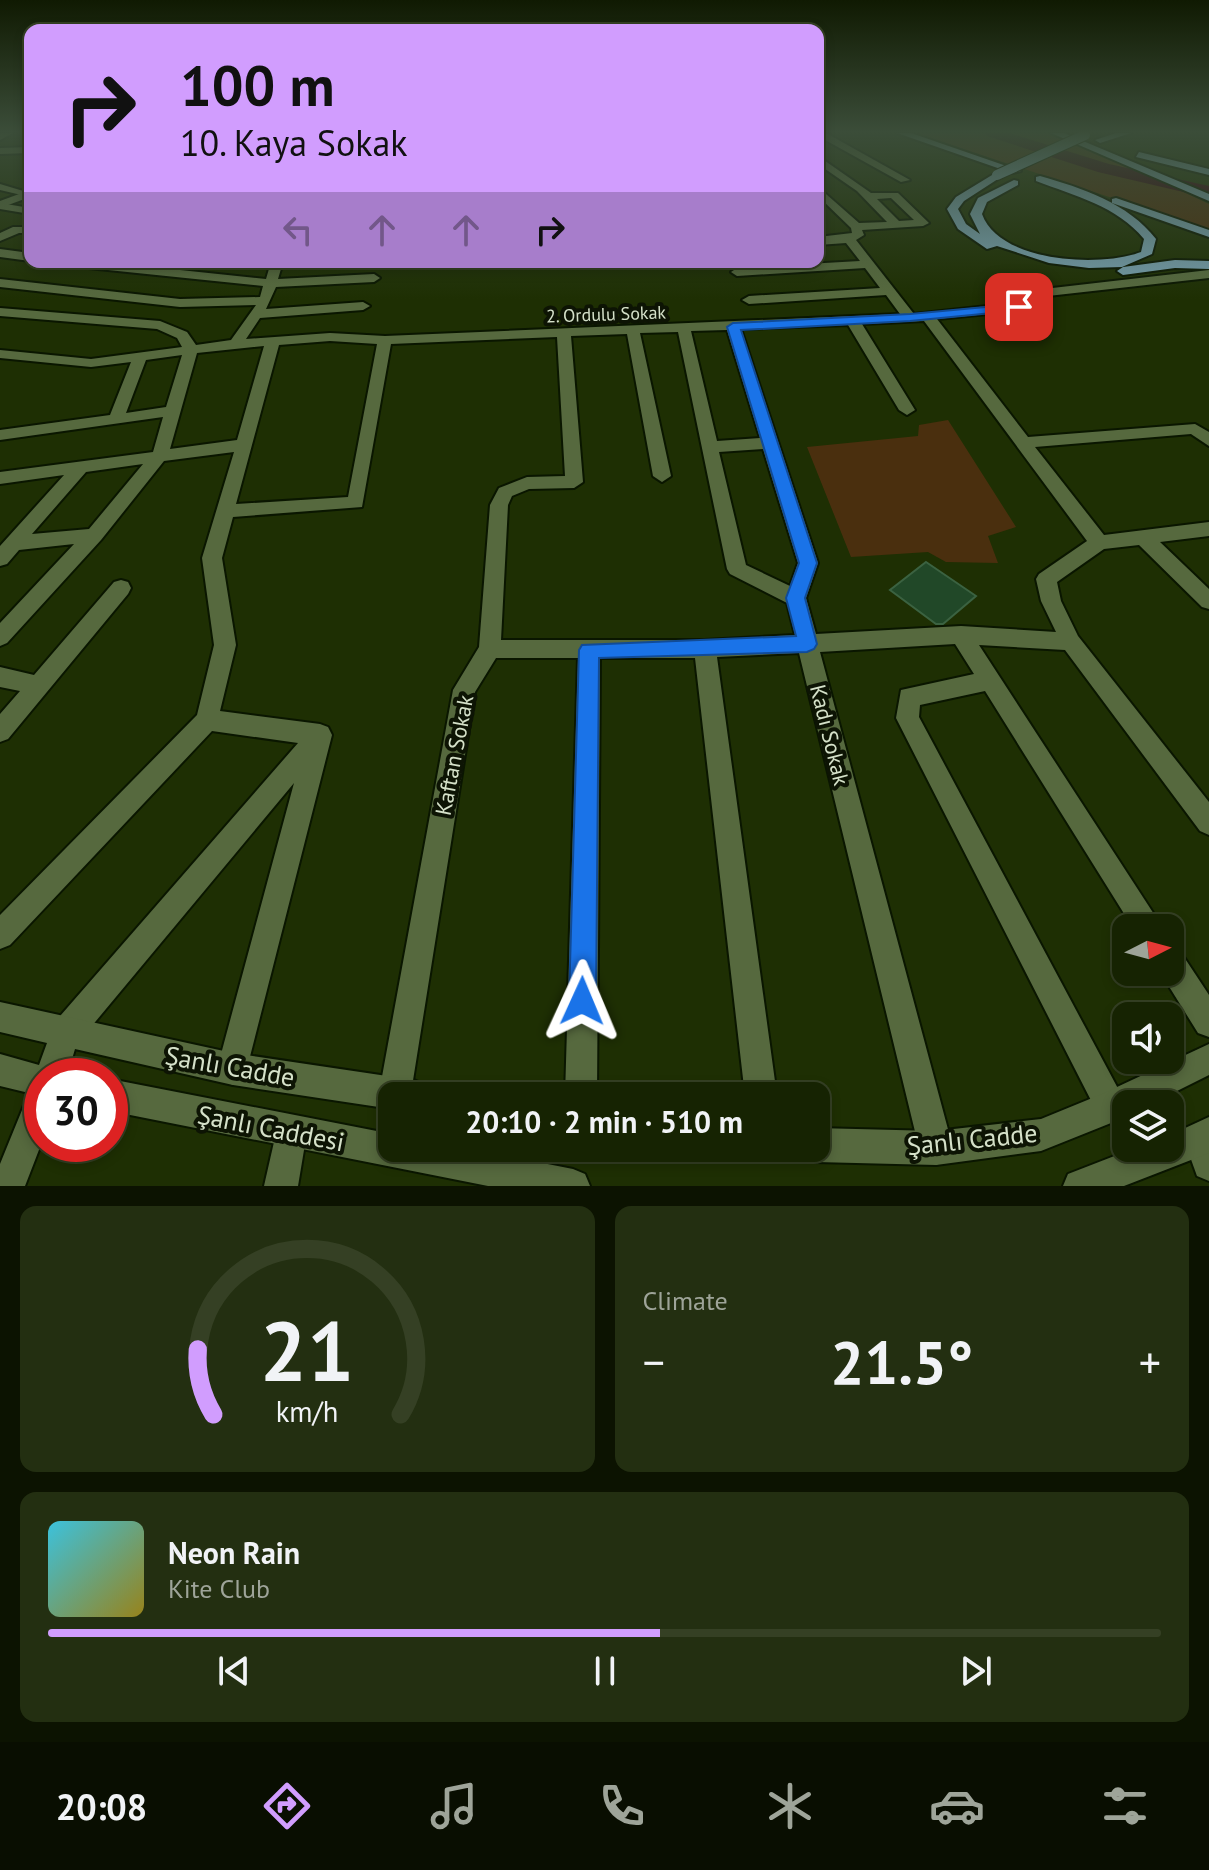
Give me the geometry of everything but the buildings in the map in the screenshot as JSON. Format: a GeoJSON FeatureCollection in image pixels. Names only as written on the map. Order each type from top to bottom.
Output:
{"type":"FeatureCollection","features":[{"type":"Feature","properties":{"kind":"main road"},"geometry":{"type":"LineString","coordinates":[[976,188],[960,199],[952,209],[955,218],[969,232],[1022,260],[1072,270],[1120,271],[1175,264],[1209,265]]}},
{"type":"Feature","properties":{"kind":"main road"},"geometry":{"type":"LineString","coordinates":[[1004,188],[982,200],[976,214],[983,231],[1010,247],[1048,260],[1090,265],[1124,263],[1146,254],[1150,239],[1141,225],[1070,188]]}},
{"type":"Feature","properties":{"kind":"main road"},"geometry":{"type":"LineString","coordinates":[[1082,188],[1209,234]]}},
{"type":"Feature","properties":{"kind":"main road"},"geometry":{"type":"LineString","coordinates":[[1188,188],[1209,198]]}},
{"type":"Feature","properties":{"kind":"street"},"geometry":{"type":"LineString","coordinates":[[858,188],[896,224]]}},
{"type":"Feature","properties":{"kind":"street"},"geometry":{"type":"LineString","coordinates":[[856,227],[923,223],[894,195],[868,196]]}},
{"type":"Feature","properties":{"kind":"street"},"geometry":{"type":"LineString","coordinates":[[0,206],[24,196]]}},
{"type":"Feature","properties":{"kind":"street"},"geometry":{"type":"LineString","coordinates":[[824,196],[856,227],[858,235],[849,239],[824,240]]}},
{"type":"Feature","properties":{"kind":"street"},"geometry":{"type":"LineString","coordinates":[[0,206],[24,210]]}},
{"type":"Feature","properties":{"kind":"street"},"geometry":{"type":"LineString","coordinates":[[0,238],[17,229],[24,230]]}},
{"type":"Feature","properties":{"kind":"street"},"geometry":{"type":"LineString","coordinates":[[849,239],[889,291],[919,317],[1023,443],[1099,543]]}},
{"type":"Feature","properties":{"kind":"street"},"geometry":{"type":"LineString","coordinates":[[0,253],[24,256]]}},
{"type":"Feature","properties":{"kind":"street"},"geometry":{"type":"LineString","coordinates":[[824,265],[868,264]]}},
{"type":"Feature","properties":{"kind":"street"},"geometry":{"type":"LineString","coordinates":[[107,295],[141,268]]}},
{"type":"Feature","properties":{"kind":"street"},"geometry":{"type":"LineString","coordinates":[[159,268],[271,283],[374,278]]}},
{"type":"Feature","properties":{"kind":"street"},"geometry":{"type":"LineString","coordinates":[[236,344],[265,301],[275,268]]}},
{"type":"Feature","properties":{"kind":"street"},"geometry":{"type":"LineString","coordinates":[[735,268],[759,325]]}},
{"type":"Feature","properties":{"kind":"street","name":"2. Ordulu Sokak"},"geometry":{"type":"LineString","coordinates":[[0,354],[91,363],[236,344],[330,337],[385,340],[919,317],[1019,307],[1035,294],[1209,274]]}},
{"type":"Feature","properties":{"kind":"street"},"geometry":{"type":"LineString","coordinates":[[0,283],[180,303],[265,301]]}},
{"type":"Feature","properties":{"kind":"street"},"geometry":{"type":"LineString","coordinates":[[749,300],[889,291]]}},
{"type":"Feature","properties":{"kind":"street"},"geometry":{"type":"LineString","coordinates":[[256,314],[363,306]]}},
{"type":"Feature","properties":{"kind":"street"},"geometry":{"type":"LineString","coordinates":[[0,312],[160,325],[182,335],[191,349],[160,455],[94,535],[0,637]]}},
{"type":"Feature","properties":{"kind":"street"},"geometry":{"type":"LineString","coordinates":[[853,321],[907,410]]}},
{"type":"Feature","properties":{"kind":"street","name":"Kadı Sokak"},"geometry":{"type":"LineString","coordinates":[[733,327],[808,563],[796,598],[936,1148]]}},
{"type":"Feature","properties":{"kind":"street"},"geometry":{"type":"LineString","coordinates":[[684,329],[737,569],[796,598]]}},
{"type":"Feature","properties":{"kind":"street"},"geometry":{"type":"LineString","coordinates":[[633,331],[662,476]]}},
{"type":"Feature","properties":{"kind":"street","name":"Kaftan Sokak"},"geometry":{"type":"LineString","coordinates":[[406,1082],[464,690],[490,649],[499,505],[505,492],[527,483],[574,482],[564,333]]}},
{"type":"Feature","properties":{"kind":"street"},"geometry":{"type":"LineString","coordinates":[[224,511],[356,503],[385,340]]}},
{"type":"Feature","properties":{"kind":"street"},"geometry":{"type":"LineString","coordinates":[[0,935],[207,720],[225,645],[212,558],[273,341]]}},
{"type":"Feature","properties":{"kind":"street"},"geometry":{"type":"LineString","coordinates":[[116,419],[140,357]]}},
{"type":"Feature","properties":{"kind":"street"},"geometry":{"type":"LineString","coordinates":[[0,435],[174,411]]}},
{"type":"Feature","properties":{"kind":"street"},"geometry":{"type":"LineString","coordinates":[[1023,443],[1195,429],[1209,441]]}},
{"type":"Feature","properties":{"kind":"street"},"geometry":{"type":"LineString","coordinates":[[710,447],[770,443]]}},
{"type":"Feature","properties":{"kind":"street"},"geometry":{"type":"LineString","coordinates":[[0,490],[7,477],[242,445]]}},
{"type":"Feature","properties":{"kind":"street"},"geometry":{"type":"LineString","coordinates":[[0,559],[82,466]]}},
{"type":"Feature","properties":{"kind":"street"},"geometry":{"type":"LineString","coordinates":[[1209,529],[1099,543],[1046,579],[1051,601],[1071,642],[1209,822]]}},
{"type":"Feature","properties":{"kind":"street"},"geometry":{"type":"LineString","coordinates":[[16,543],[94,535]]}},
{"type":"Feature","properties":{"kind":"street"},"geometry":{"type":"LineString","coordinates":[[1143,537],[1205,594]]}},
{"type":"Feature","properties":{"kind":"street"},"geometry":{"type":"LineString","coordinates":[[0,731],[121,588]]}},
{"type":"Feature","properties":{"kind":"street"},"geometry":{"type":"LineString","coordinates":[[490,649],[705,649],[961,635],[1071,642]]}},
{"type":"Feature","properties":{"kind":"street"},"geometry":{"type":"LineString","coordinates":[[961,635],[1140,914]]}},
{"type":"Feature","properties":{"kind":"street"},"geometry":{"type":"LineString","coordinates":[[705,649],[759,1082]]}},
{"type":"Feature","properties":{"kind":"street"},"geometry":{"type":"LineString","coordinates":[[581,1082],[589,650]]}},
{"type":"Feature","properties":{"kind":"street"},"geometry":{"type":"LineString","coordinates":[[0,677],[39,686]]}},
{"type":"Feature","properties":{"kind":"street"},"geometry":{"type":"LineString","coordinates":[[990,680],[909,697],[907,718],[1111,1107]]}},
{"type":"Feature","properties":{"kind":"street"},"geometry":{"type":"LineString","coordinates":[[207,720],[320,735]]}},
{"type":"Feature","properties":{"kind":"street"},"geometry":{"type":"LineString","coordinates":[[57,1058],[65,1034],[320,735]]}},
{"type":"Feature","properties":{"kind":"street"},"geometry":{"type":"LineString","coordinates":[[233,1069],[320,735]]}},
{"type":"Feature","properties":{"kind":"street"},"geometry":{"type":"LineString","coordinates":[[1184,983],[1209,1022]]}},
{"type":"Feature","properties":{"kind":"street","name":"Şanlı Cadde"},"geometry":{"type":"LineString","coordinates":[[0,1017],[65,1034],[233,1069],[378,1091]]}},
{"type":"Feature","properties":{"kind":"street","name":"Şanlı Cadde"},"geometry":{"type":"LineString","coordinates":[[830,1145],[936,1148],[1041,1135],[1111,1107],[1209,1059]]}},
{"type":"Feature","properties":{"kind":"street"},"geometry":{"type":"LineString","coordinates":[[0,1070],[24,1076]]}},
{"type":"Feature","properties":{"kind":"street","name":"Şanlı Caddesi"},"geometry":{"type":"LineString","coordinates":[[128,1099],[573,1186]]}},
{"type":"Feature","properties":{"kind":"street"},"geometry":{"type":"LineString","coordinates":[[281,1186],[291,1132]]}},
{"type":"Feature","properties":{"kind":"street"},"geometry":{"type":"LineString","coordinates":[[1085,1185],[1207,1145]]}},
{"type":"Feature","properties":{"kind":"street"},"geometry":{"type":"LineString","coordinates":[[8,1186],[24,1146]]}},
{"type":"Feature","properties":{"kind":"shaded area"},"geometry":{"type":"Polygon","coordinates":[[[1083,188],[1176,188],[1209,204],[1209,230],[1083,188]]]}},
{"type":"Feature","properties":{"kind":"shaded area"},"geometry":{"type":"Polygon","coordinates":[[[948,420],[1016,527],[988,536],[998,563],[946,562],[928,552],[851,557],[807,447],[918,436],[919,425],[948,420]]]}},
{"type":"Feature","properties":{"kind":"waterway"},"geometry":{"type":"LineString","coordinates":[[1193,188],[1209,192]]}},
{"type":"Feature","properties":{"kind":"route"},"geometry":{"type":"LineString","coordinates":[[582,1001],[589,650],[807,644],[796,598],[808,563],[733,327],[910,318],[1019,307]]}}]}
